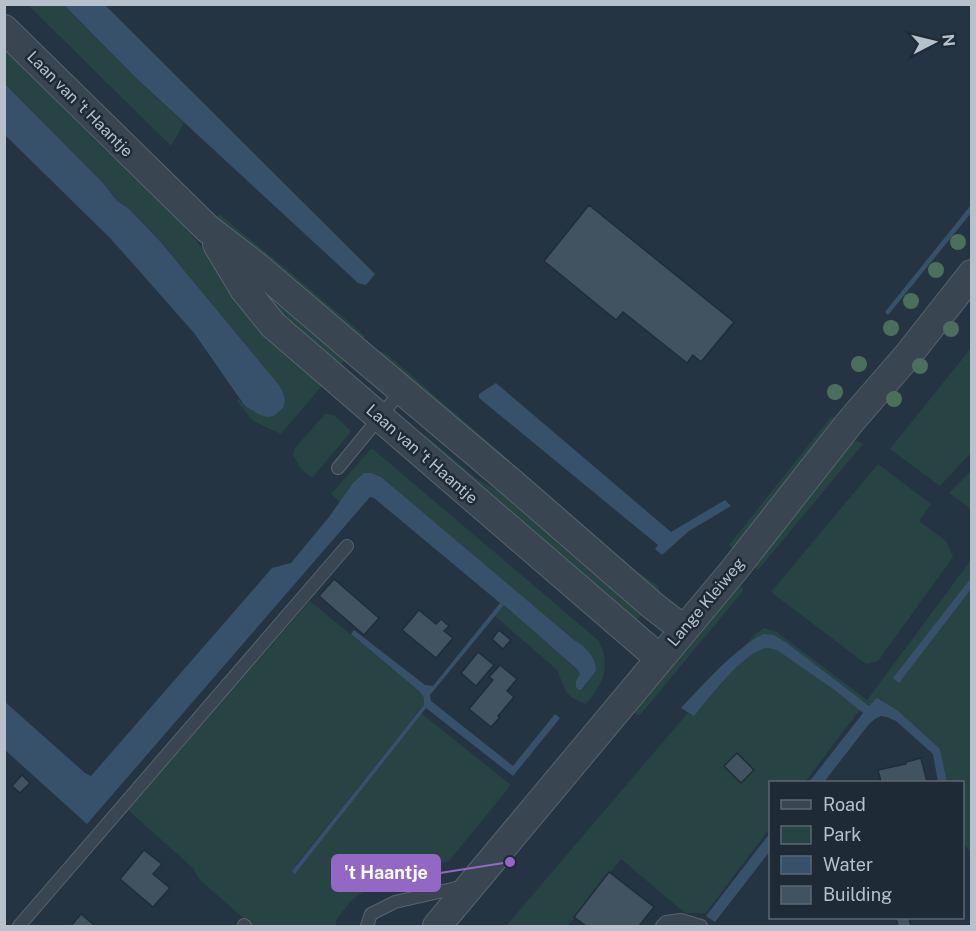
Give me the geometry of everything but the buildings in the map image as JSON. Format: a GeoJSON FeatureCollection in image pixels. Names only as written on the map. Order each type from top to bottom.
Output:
{"type":"FeatureCollection","features":[{"type":"Feature","properties":{"kind":"street","name":"Laan van 't Haantje"},"geometry":{"type":"LineString","coordinates":[[4,28],[208,229],[256,266],[683,629]]}},
{"type":"Feature","properties":{"kind":"street","name":"Laan van 't Haantje"},"geometry":{"type":"LineString","coordinates":[[208,229],[244,289],[273,325],[659,658]]}},
{"type":"Feature","properties":{"kind":"street","name":"Lange Kleiweg"},"geometry":{"type":"LineString","coordinates":[[436,927],[734,570],[851,421],[909,354],[972,274]]}},
{"type":"Feature","properties":{"kind":"lane"},"geometry":{"type":"LineString","coordinates":[[338,468],[402,390]]}},
{"type":"Feature","properties":{"kind":"lane"},"geometry":{"type":"LineString","coordinates":[[19,927],[346,546]]}},
{"type":"Feature","properties":{"kind":"lane"},"geometry":{"type":"LineString","coordinates":[[367,927],[371,914],[395,902],[472,884]]}},
{"type":"Feature","properties":{"kind":"lane"},"geometry":{"type":"LineString","coordinates":[[662,927],[666,922],[681,920],[701,927]]}},
{"type":"Feature","properties":{"kind":"green space"},"geometry":{"type":"Polygon","coordinates":[[[28,5],[64,5],[184,123],[171,146],[28,5]]]}},
{"type":"Feature","properties":{"kind":"green space"},"geometry":{"type":"Polygon","coordinates":[[[4,49],[108,153],[110,152],[173,212],[233,291],[326,381],[281,434],[253,421],[237,401],[239,399],[245,406],[273,416],[283,408],[279,385],[159,240],[128,208],[117,201],[104,184],[5,84],[4,49]]]}},
{"type":"Feature","properties":{"kind":"green space"},"geometry":{"type":"Polygon","coordinates":[[[219,214],[365,336],[358,343],[216,217],[219,214]]]}},
{"type":"Feature","properties":{"kind":"green space"},"geometry":{"type":"Polygon","coordinates":[[[224,245],[347,357],[337,369],[284,323],[224,245]]]}},
{"type":"Feature","properties":{"kind":"green space"},"geometry":{"type":"Polygon","coordinates":[[[971,348],[971,453],[940,486],[890,449],[971,348]]]}},
{"type":"Feature","properties":{"kind":"green space"},"geometry":{"type":"Polygon","coordinates":[[[379,352],[388,355],[638,572],[658,586],[660,592],[659,593],[379,352]]]}},
{"type":"Feature","properties":{"kind":"green space"},"geometry":{"type":"Polygon","coordinates":[[[325,414],[334,415],[350,430],[350,433],[312,478],[301,469],[293,455],[295,448],[325,414]]]}},
{"type":"Feature","properties":{"kind":"green space"},"geometry":{"type":"Polygon","coordinates":[[[831,417],[838,420],[733,549],[729,545],[831,417]]]}},
{"type":"Feature","properties":{"kind":"green space"},"geometry":{"type":"Polygon","coordinates":[[[414,429],[429,438],[477,479],[506,495],[643,613],[634,623],[414,429]]]}},
{"type":"Feature","properties":{"kind":"green space"},"geometry":{"type":"Polygon","coordinates":[[[857,441],[863,444],[758,570],[749,564],[849,442],[857,441]]]}},
{"type":"Feature","properties":{"kind":"green space"},"geometry":{"type":"Polygon","coordinates":[[[371,449],[598,640],[604,652],[605,671],[597,689],[585,704],[572,698],[566,692],[557,670],[495,616],[504,605],[578,670],[580,674],[576,681],[583,689],[596,671],[580,644],[353,483],[340,502],[331,494],[371,449]]]}},
{"type":"Feature","properties":{"kind":"green space"},"geometry":{"type":"Polygon","coordinates":[[[878,464],[931,504],[919,521],[946,541],[953,557],[878,661],[866,664],[771,592],[878,464]]]}},
{"type":"Feature","properties":{"kind":"green space"},"geometry":{"type":"Polygon","coordinates":[[[971,471],[971,509],[949,493],[971,471]]]}},
{"type":"Feature","properties":{"kind":"green space"},"geometry":{"type":"Polygon","coordinates":[[[971,560],[971,853],[964,843],[964,781],[947,781],[940,749],[877,699],[870,706],[865,703],[806,781],[769,781],[769,829],[706,913],[685,913],[621,859],[568,926],[506,926],[755,634],[764,628],[777,632],[867,700],[971,560]]]}},
{"type":"Feature","properties":{"kind":"green space"},"geometry":{"type":"Polygon","coordinates":[[[735,582],[743,588],[743,591],[641,714],[637,715],[630,710],[735,582]]]}},
{"type":"Feature","properties":{"kind":"green space"},"geometry":{"type":"Polygon","coordinates":[[[310,601],[420,692],[424,698],[424,705],[295,866],[299,869],[421,713],[511,785],[449,861],[374,884],[352,900],[338,917],[335,926],[252,926],[199,879],[193,868],[128,810],[310,601]]]}},
{"type":"Feature","properties":{"kind":"water"},"geometry":{"type":"Polygon","coordinates":[[[64,5],[105,5],[375,274],[366,285],[358,283],[135,77],[64,5]]]}},
{"type":"Feature","properties":{"kind":"water"},"geometry":{"type":"Polygon","coordinates":[[[5,84],[104,184],[117,201],[128,208],[159,240],[279,385],[285,402],[283,408],[274,416],[260,415],[245,406],[194,333],[143,275],[110,238],[5,135],[5,84]]]}},
{"type":"Feature","properties":{"kind":"water"},"geometry":{"type":"Polygon","coordinates":[[[971,205],[971,213],[888,315],[885,312],[971,205]]]}},
{"type":"Feature","properties":{"kind":"water"},"geometry":{"type":"Polygon","coordinates":[[[496,383],[671,532],[725,500],[731,506],[689,531],[662,555],[655,549],[658,545],[479,398],[479,394],[496,383]]]}},
{"type":"Feature","properties":{"kind":"water"},"geometry":{"type":"Polygon","coordinates":[[[364,473],[381,477],[582,646],[592,657],[596,671],[579,690],[576,687],[580,674],[578,670],[504,605],[430,695],[431,701],[513,766],[555,714],[560,718],[513,776],[426,708],[295,874],[292,871],[424,705],[424,698],[420,692],[351,634],[354,630],[425,685],[433,686],[500,603],[370,497],[87,824],[5,750],[5,702],[91,776],[272,568],[291,563],[329,517],[353,483],[364,473]]]}},
{"type":"Feature","properties":{"kind":"water"},"geometry":{"type":"Polygon","coordinates":[[[971,578],[971,589],[899,683],[893,678],[971,578]]]}},
{"type":"Feature","properties":{"kind":"water"},"geometry":{"type":"Polygon","coordinates":[[[763,634],[774,635],[869,706],[877,698],[897,710],[940,749],[947,781],[938,781],[933,754],[896,721],[881,716],[869,724],[825,781],[810,781],[863,713],[836,691],[774,649],[767,648],[758,651],[738,665],[694,716],[681,708],[709,678],[751,641],[763,634]]]}},
{"type":"Feature","properties":{"kind":"water"},"geometry":{"type":"Polygon","coordinates":[[[769,834],[769,852],[715,922],[706,916],[769,834]]]}},
{"type":"Feature","properties":{"kind":"place","name":"'t Haantje"},"geometry":{"type":"Point","coordinates":[510,862]}}]}
